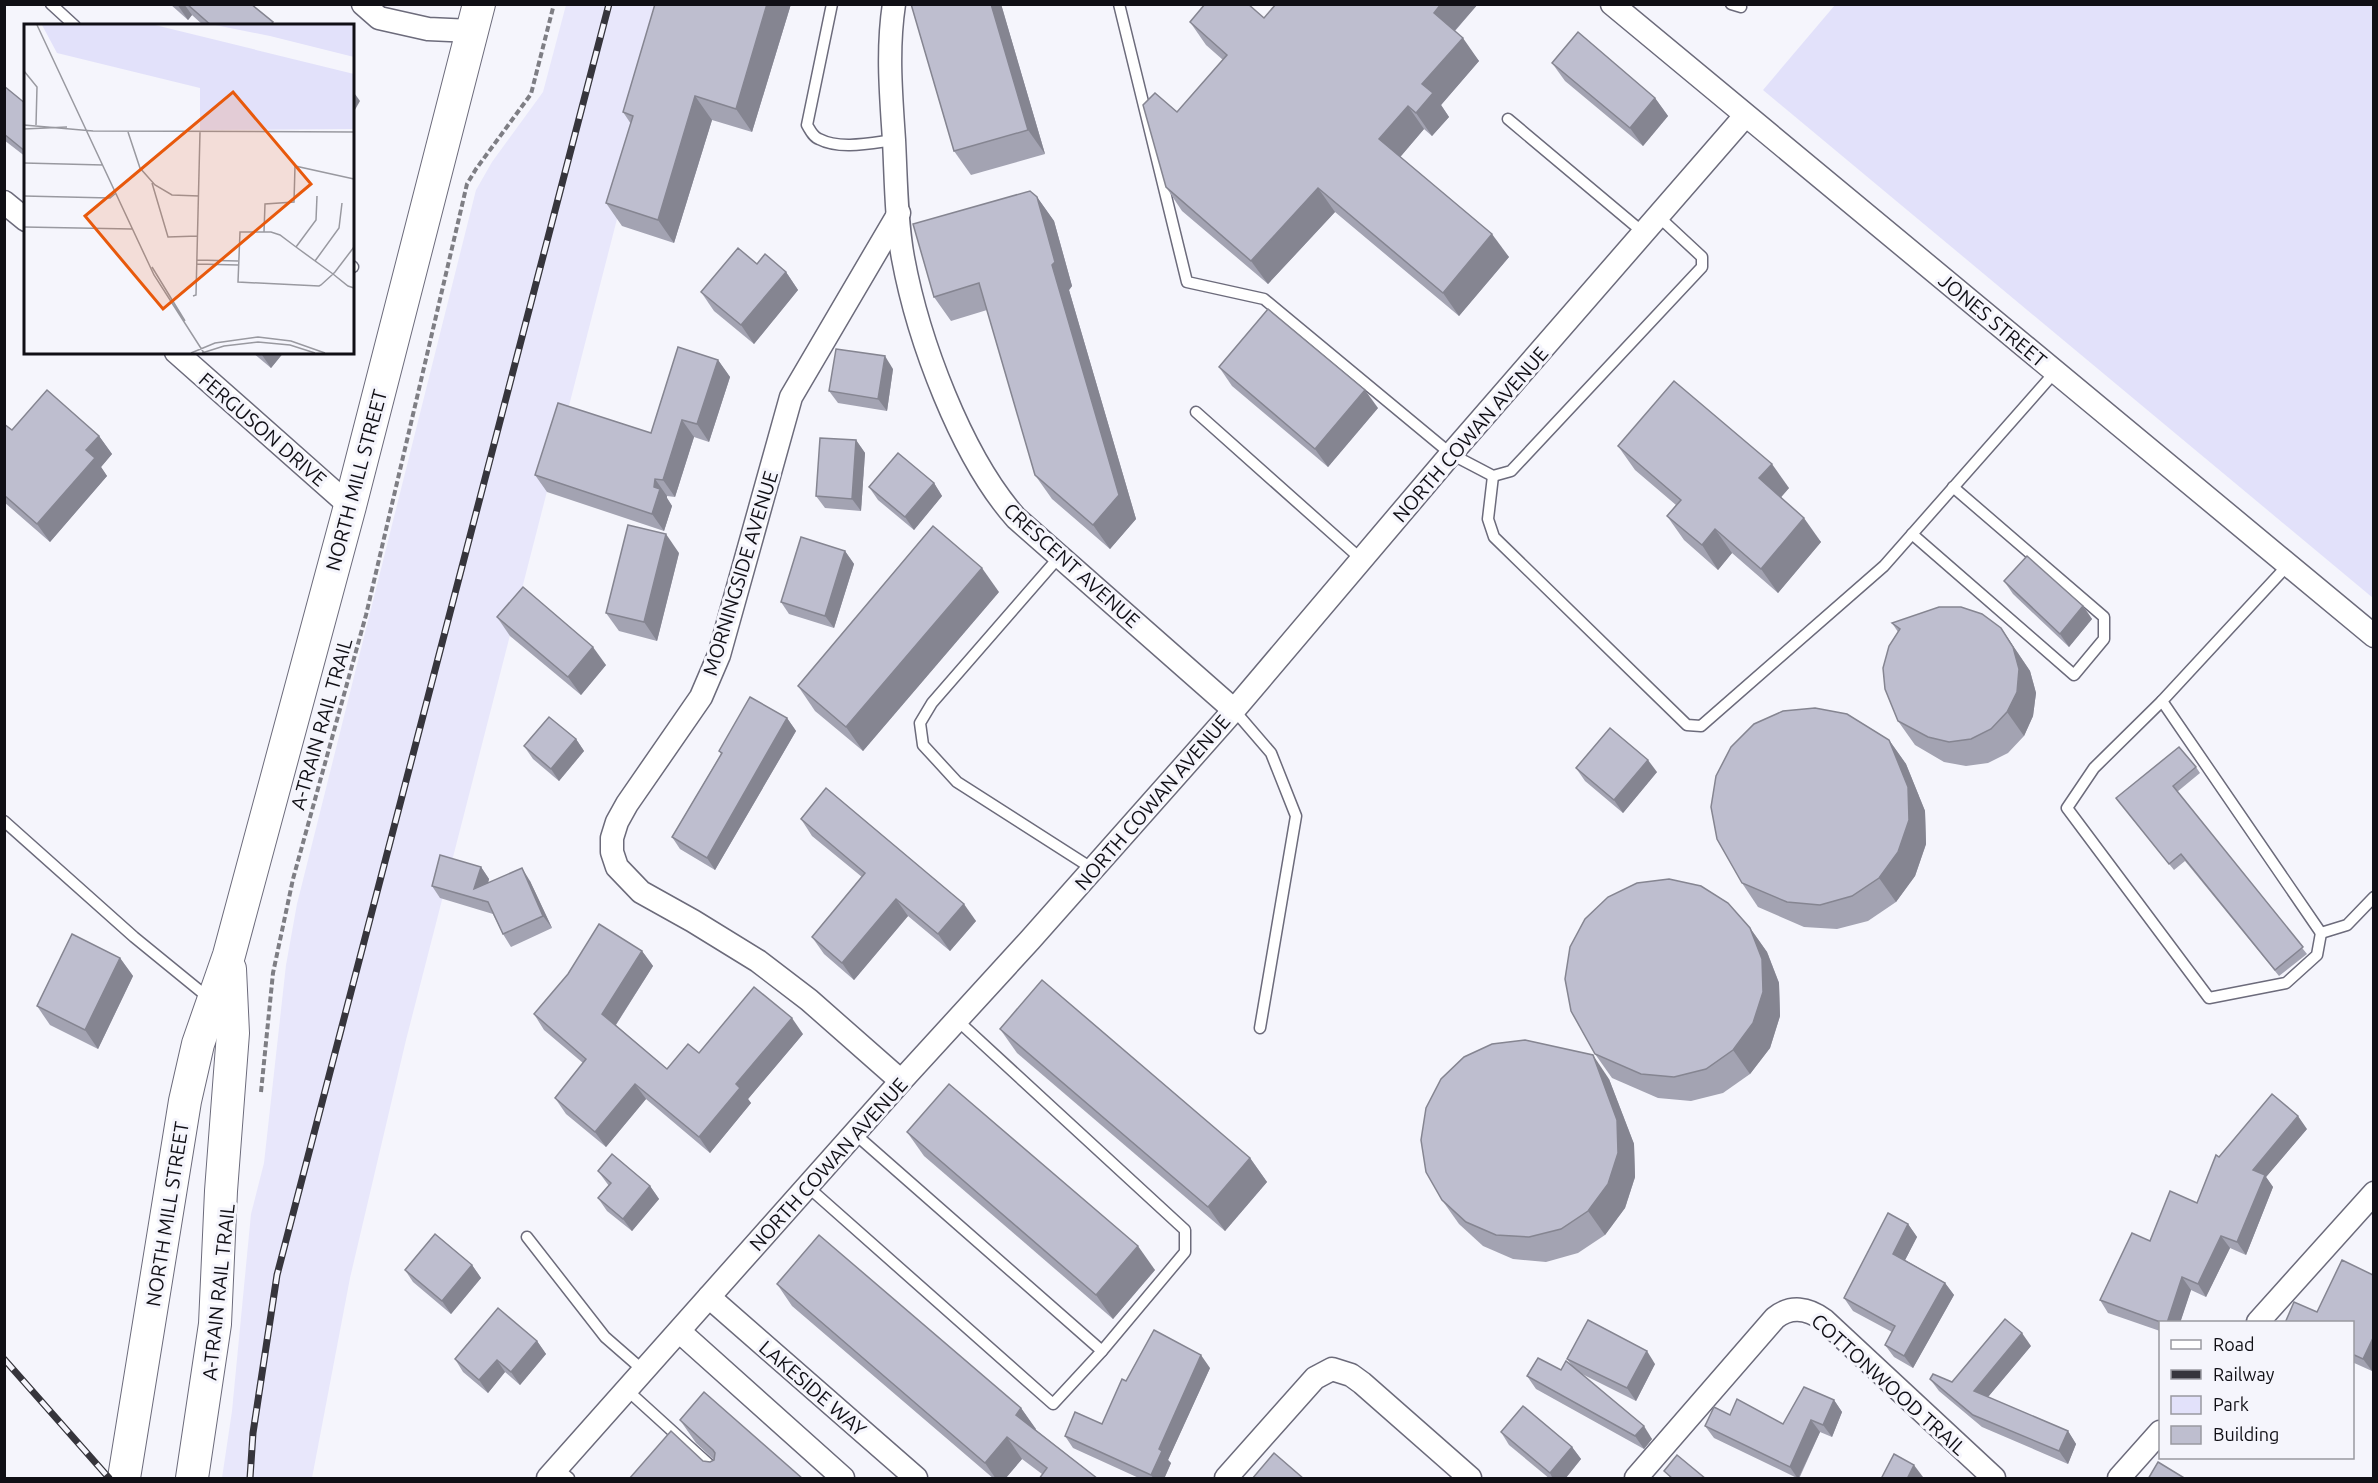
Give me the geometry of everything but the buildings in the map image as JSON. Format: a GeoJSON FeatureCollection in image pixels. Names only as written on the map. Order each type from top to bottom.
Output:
{"type":"FeatureCollection","features":[{"type":"Feature","properties":{"kind":"main road","name":"NORTH MILL STREET"},"geometry":{"type":"LineString","coordinates":[[124,1479],[154,1304],[184,1101],[198,1044],[229,955],[350,506],[475,18]]}},
{"type":"Feature","properties":{"kind":"main road","name":"NORTH MILL STREET"},"geometry":{"type":"LineString","coordinates":[[192,1479],[215,1324],[221,1191],[233,1033],[229,955]]}},
{"type":"Feature","properties":{"kind":"street"},"geometry":{"type":"LineString","coordinates":[[363,4],[378,18],[428,29],[475,18]]}},
{"type":"Feature","properties":{"kind":"street","name":"CRESCENT AVENUE"},"geometry":{"type":"LineString","coordinates":[[894,4],[889,68],[903,256],[910,292],[931,356],[975,461],[1003,504],[1234,710]]}},
{"type":"Feature","properties":{"kind":"street","name":"JONES STREET"},"geometry":{"type":"LineString","coordinates":[[1612,4],[2373,636]]}},
{"type":"Feature","properties":{"kind":"street","name":"NORTH COWAN AVENUE"},"geometry":{"type":"LineString","coordinates":[[558,1475],[627,1390],[709,1297],[1234,710],[1451,454],[1652,226],[1745,116]]}},
{"type":"Feature","properties":{"kind":"street"},"geometry":{"type":"LineString","coordinates":[[4,201],[24,218]]}},
{"type":"Feature","properties":{"kind":"street","name":"MORNINGSIDE AVENUE"},"geometry":{"type":"LineString","coordinates":[[899,213],[791,397],[719,655],[689,716],[627,804],[612,838],[612,852],[617,867],[641,892],[703,926],[758,961],[809,1000],[901,1082]]}},
{"type":"Feature","properties":{"kind":"street","name":"FERGUSON DRIVE"},"geometry":{"type":"LineString","coordinates":[[178,354],[350,506]]}},
{"type":"Feature","properties":{"kind":"street"},"geometry":{"type":"LineString","coordinates":[[2260,1321],[2373,1193]]}},
{"type":"Feature","properties":{"kind":"street","name":"LAKESIDE WAY"},"geometry":{"type":"LineString","coordinates":[[709,1297],[916,1479]]}},
{"type":"Feature","properties":{"kind":"street","name":"COTTONWOOD TRAIL"},"geometry":{"type":"LineString","coordinates":[[1636,1479],[1775,1318],[1783,1311],[1793,1309],[1814,1313],[1824,1320],[1994,1479]]}},
{"type":"Feature","properties":{"kind":"street"},"geometry":{"type":"LineString","coordinates":[[680,1332],[843,1479]]}},
{"type":"Feature","properties":{"kind":"street"},"geometry":{"type":"LineString","coordinates":[[1226,1479],[1315,1378],[1332,1369],[1352,1375],[1470,1479]]}},
{"type":"Feature","properties":{"kind":"street"},"geometry":{"type":"LineString","coordinates":[[2119,1479],[2159,1433]]}},
{"type":"Feature","properties":{"kind":"lane"},"geometry":{"type":"LineString","coordinates":[[51,4],[73,24]]}},
{"type":"Feature","properties":{"kind":"lane"},"geometry":{"type":"LineString","coordinates":[[832,4],[807,125],[816,139],[828,142],[854,144],[894,140]]}},
{"type":"Feature","properties":{"kind":"lane"},"geometry":{"type":"LineString","coordinates":[[1119,4],[1186,282],[1264,299],[1451,454],[1493,476],[1512,471],[1702,267],[1702,257],[1652,226],[1508,119]]}},
{"type":"Feature","properties":{"kind":"lane"},"geometry":{"type":"LineString","coordinates":[[1493,476],[1488,519],[1494,537],[1687,725],[1701,726],[1884,566],[2055,372]]}},
{"type":"Feature","properties":{"kind":"lane"},"geometry":{"type":"LineString","coordinates":[[1196,412],[1361,559]]}},
{"type":"Feature","properties":{"kind":"lane"},"geometry":{"type":"LineString","coordinates":[[1912,534],[2074,675],[2104,639],[2104,617],[1953,487]]}},
{"type":"Feature","properties":{"kind":"lane"},"geometry":{"type":"LineString","coordinates":[[1059,556],[932,703],[920,723],[923,745],[957,782],[1093,869]]}},
{"type":"Feature","properties":{"kind":"lane"},"geometry":{"type":"LineString","coordinates":[[2162,701],[2321,933],[2317,955],[2286,983],[2209,998],[2067,808],[2094,768],[2162,701],[2289,565]]}},
{"type":"Feature","properties":{"kind":"lane"},"geometry":{"type":"LineString","coordinates":[[1234,710],[1271,753],[1296,816],[1260,1028]]}},
{"type":"Feature","properties":{"kind":"lane"},"geometry":{"type":"LineString","coordinates":[[4,821],[134,937],[213,1001]]}},
{"type":"Feature","properties":{"kind":"lane"},"geometry":{"type":"LineString","coordinates":[[2321,933],[2347,926],[2373,897]]}},
{"type":"Feature","properties":{"kind":"lane"},"geometry":{"type":"LineString","coordinates":[[808,1187],[1053,1404],[1102,1352],[1185,1252],[1185,1230],[957,1020]]}},
{"type":"Feature","properties":{"kind":"lane"},"geometry":{"type":"LineString","coordinates":[[855,1134],[1102,1352]]}},
{"type":"Feature","properties":{"kind":"lane"},"geometry":{"type":"LineString","coordinates":[[526,1237],[605,1337],[644,1371]]}},
{"type":"Feature","properties":{"kind":"lane"},"geometry":{"type":"LineString","coordinates":[[627,1390],[724,1479]]}},
{"type":"Feature","properties":{"kind":"path","name":"A-TRAIN RAIL TRAIL"},"geometry":{"type":"LineString","coordinates":[[260,1097],[273,973],[293,879],[366,615],[467,184],[531,94],[554,4]]}},
{"type":"Feature","properties":{"kind":"shaded area"},"geometry":{"type":"Polygon","coordinates":[[[566,5],[672,5],[406,1040],[350,1278],[312,1478],[222,1478],[232,1411],[251,1214],[264,1163],[286,965],[297,904],[476,190],[492,162],[543,92],[566,5]]]}},
{"type":"Feature","properties":{"kind":"green space"},"geometry":{"type":"Polygon","coordinates":[[[1835,5],[2373,5],[2373,598],[1763,90],[1835,5]]]}},
{"type":"Feature","properties":{"kind":"railway"},"geometry":{"type":"LineString","coordinates":[[250,1478],[253,1433],[277,1275],[609,4]]}},
{"type":"Feature","properties":{"kind":"railway"},"geometry":{"type":"LineString","coordinates":[[4,1359],[109,1478]]}}]}
